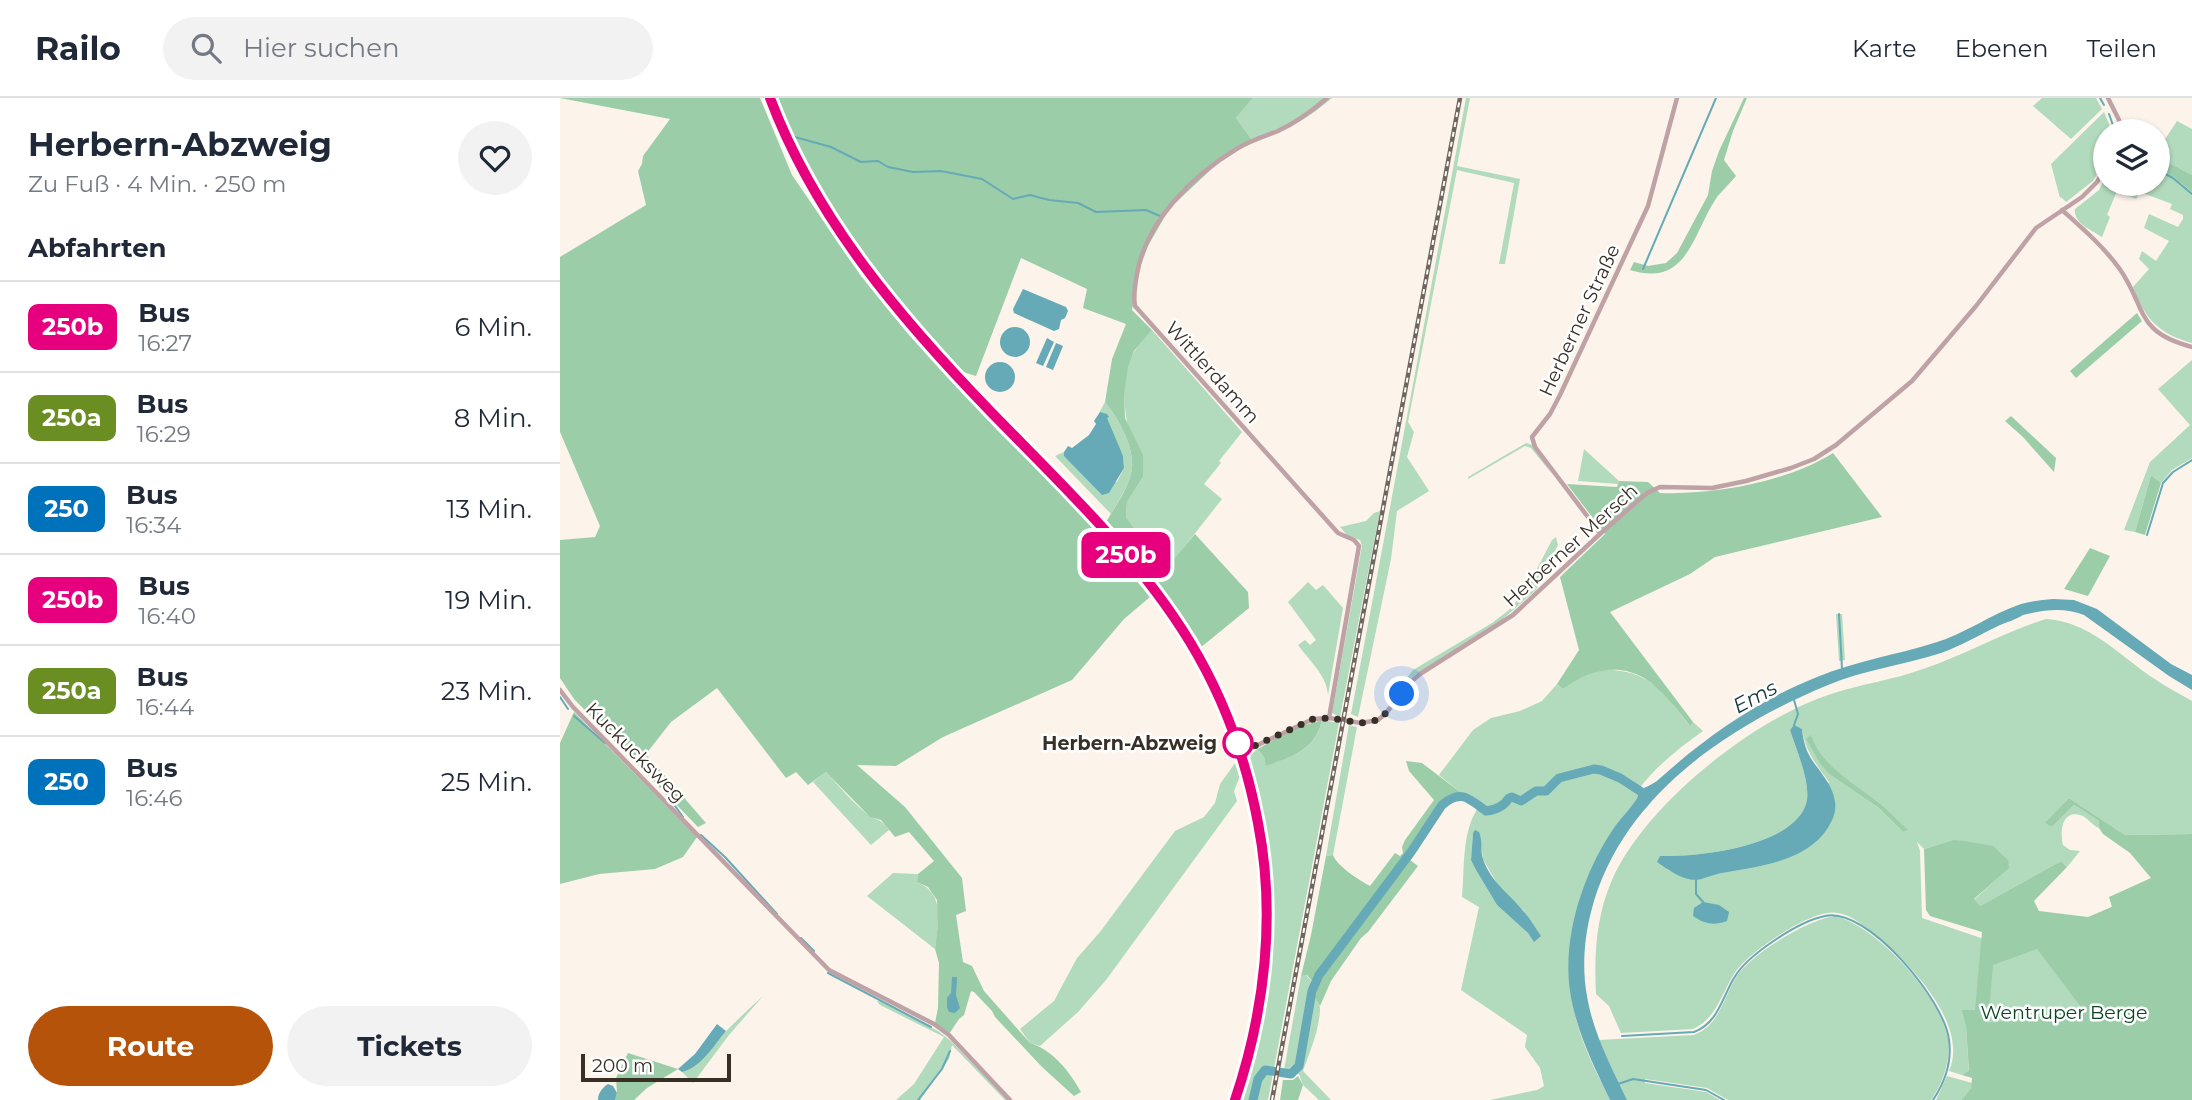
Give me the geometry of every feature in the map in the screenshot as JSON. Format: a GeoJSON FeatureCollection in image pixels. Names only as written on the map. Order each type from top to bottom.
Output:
{"type":"FeatureCollection","features":[{"type":"Feature","properties":{"kind":"street"},"geometry":{"type":"LineString","coordinates":[[770,98],[786,136],[821,203],[876,283],[950,369],[1126,555],[1181,628],[1215,688],[1241,752],[1253,798],[1262,847],[1266,897],[1266,932],[1257,1016],[1235,1100]]}},
{"type":"Feature","properties":{"kind":"street","name":"Wittlerdamm"},"geometry":{"type":"LineString","coordinates":[[1326,98],[1293,123],[1240,147],[1215,164],[1180,195],[1157,221],[1143,248],[1133,298],[1135,306],[1338,533],[1354,540],[1359,546],[1329,718]]}},
{"type":"Feature","properties":{"kind":"street","name":"Herberner Straße"},"geometry":{"type":"LineString","coordinates":[[1601,533],[1535,447],[1532,437],[1550,414],[1560,395],[1644,215],[1677,98]]}},
{"type":"Feature","properties":{"kind":"street"},"geometry":{"type":"LineString","coordinates":[[2110,99],[2119,119]]}},
{"type":"Feature","properties":{"kind":"street","name":"Herberner Mersch"},"geometry":{"type":"LineString","coordinates":[[1241,752],[1304,722],[1329,718],[1361,723],[1378,720],[1420,674],[1513,615],[1647,493],[1660,487],[1712,488],[1746,481],[1791,468],[1836,445],[1912,381],[1976,306],[2036,228],[2093,187]]}},
{"type":"Feature","properties":{"kind":"street"},"geometry":{"type":"LineString","coordinates":[[2062,210],[2090,234],[2118,267],[2152,328],[2173,341],[2192,347]]}},
{"type":"Feature","properties":{"kind":"street","name":"Kuckucksweg"},"geometry":{"type":"LineString","coordinates":[[560,690],[573,707],[829,970],[934,1024],[949,1035],[1010,1100]]}},
{"type":"Feature","properties":{"kind":"green space"},"geometry":{"type":"Polygon","coordinates":[[[560,98],[760,98],[792,175],[861,276],[909,335],[999,432],[1073,504],[1150,597],[1124,619],[1072,680],[943,737],[896,766],[857,765],[905,807],[962,878],[966,911],[956,915],[963,962],[972,966],[984,991],[1030,1043],[1053,1056],[1072,1077],[1081,1092],[1074,1096],[1042,1067],[974,992],[971,991],[964,1015],[949,1034],[935,1023],[939,963],[935,949],[937,900],[928,887],[917,882],[918,874],[934,861],[909,832],[895,837],[881,820],[870,817],[826,772],[808,785],[796,772],[786,778],[717,688],[671,722],[646,754],[706,823],[698,827],[574,699],[560,678],[560,540],[595,537],[600,526],[560,432],[560,257],[646,205],[638,171],[643,156],[670,119],[560,98]]]}},
{"type":"Feature","properties":{"kind":"green space"},"geometry":{"type":"Polygon","coordinates":[[[775,98],[1253,98],[1236,118],[1253,141],[1219,162],[1169,209],[1148,246],[1140,267],[1132,310],[1152,330],[1134,351],[1128,367],[1124,395],[1125,418],[1143,455],[1143,477],[1127,502],[1126,517],[1155,557],[1169,565],[1195,534],[1248,592],[1249,608],[1200,648],[1156,585],[1105,524],[1126,487],[1132,465],[1126,436],[1105,402],[1112,359],[1126,324],[1083,308],[1087,289],[1021,258],[976,376],[960,371],[866,264],[803,164],[775,98]]]}},
{"type":"Feature","properties":{"kind":"green space"},"geometry":{"type":"Polygon","coordinates":[[[1253,98],[1332,98],[1295,124],[1253,141],[1236,118],[1253,98]]]}},
{"type":"Feature","properties":{"kind":"green space"},"geometry":{"type":"Polygon","coordinates":[[[1466,98],[1470,98],[1457,166],[1520,179],[1505,264],[1499,264],[1514,183],[1457,170],[1408,422],[1414,432],[1407,457],[1429,491],[1397,511],[1391,559],[1358,717],[1351,714],[1466,98]]]}},
{"type":"Feature","properties":{"kind":"green space"},"geometry":{"type":"Polygon","coordinates":[[[1744,98],[1747,98],[1724,160],[1736,176],[1708,211],[1686,254],[1676,265],[1665,271],[1649,274],[1630,270],[1634,262],[1648,266],[1666,263],[1677,253],[1708,195],[1719,151],[1744,98]]]}},
{"type":"Feature","properties":{"kind":"green space"},"geometry":{"type":"Polygon","coordinates":[[[2042,98],[2096,98],[2102,109],[2071,139],[2033,106],[2042,98]]]}},
{"type":"Feature","properties":{"kind":"green space"},"geometry":{"type":"Polygon","coordinates":[[[2104,112],[2107,119],[2097,119],[2104,112]]]}},
{"type":"Feature","properties":{"kind":"green space"},"geometry":{"type":"Polygon","coordinates":[[[2177,121],[2192,129],[2192,175],[2170,163],[2170,132],[2177,121]]]}},
{"type":"Feature","properties":{"kind":"green space"},"geometry":{"type":"Polygon","coordinates":[[[2093,123],[2093,181],[2066,202],[2060,198],[2051,164],[2093,123]]]}},
{"type":"Feature","properties":{"kind":"green space"},"geometry":{"type":"Polygon","coordinates":[[[2170,163],[2192,175],[2192,192],[2170,175],[2170,163]]]}},
{"type":"Feature","properties":{"kind":"green space"},"geometry":{"type":"Polygon","coordinates":[[[2170,175],[2192,192],[2192,343],[2171,335],[2155,324],[2143,308],[2133,287],[2149,269],[2139,259],[2142,251],[2156,261],[2169,241],[2144,228],[2149,214],[2178,227],[2183,215],[2170,209],[2172,204],[2151,196],[2170,196],[2170,175]]]}},
{"type":"Feature","properties":{"kind":"green space"},"geometry":{"type":"Polygon","coordinates":[[[2093,195],[2115,196],[2102,237],[2084,226],[2077,218],[2075,209],[2093,195]]]}},
{"type":"Feature","properties":{"kind":"green space"},"geometry":{"type":"Polygon","coordinates":[[[2137,313],[2142,321],[2076,378],[2070,371],[2137,313]]]}},
{"type":"Feature","properties":{"kind":"green space"},"geometry":{"type":"Polygon","coordinates":[[[1152,330],[1242,432],[1204,484],[1222,499],[1170,565],[1155,557],[1126,517],[1127,502],[1143,477],[1126,414],[1124,382],[1134,352],[1152,330]]]}},
{"type":"Feature","properties":{"kind":"green space"},"geometry":{"type":"Polygon","coordinates":[[[2192,360],[2192,458],[2172,470],[2161,483],[2151,475],[2135,532],[2124,530],[2150,462],[2190,425],[2158,389],[2192,360]]]}},
{"type":"Feature","properties":{"kind":"green space"},"geometry":{"type":"Polygon","coordinates":[[[1105,402],[1126,436],[1132,465],[1127,484],[1111,514],[1055,456],[1064,452],[1064,456],[1117,482],[1124,468],[1123,456],[1099,413],[1105,402]]]}},
{"type":"Feature","properties":{"kind":"green space"},"geometry":{"type":"Polygon","coordinates":[[[2011,416],[2056,458],[2054,472],[2005,421],[2011,416]]]}},
{"type":"Feature","properties":{"kind":"green space"},"geometry":{"type":"Polygon","coordinates":[[[1526,443],[1533,445],[1552,474],[1531,448],[1525,446],[1468,479],[1468,477],[1526,443]]]}},
{"type":"Feature","properties":{"kind":"green space"},"geometry":{"type":"Polygon","coordinates":[[[1584,449],[1619,481],[1618,484],[1578,481],[1584,449]]]}},
{"type":"Feature","properties":{"kind":"green space"},"geometry":{"type":"Polygon","coordinates":[[[1833,453],[1882,517],[1715,557],[1690,574],[1610,612],[1693,722],[1690,726],[1657,688],[1634,673],[1623,670],[1602,671],[1582,677],[1563,689],[1557,684],[1579,650],[1560,577],[1605,534],[1567,484],[1617,487],[1619,481],[1648,482],[1660,493],[1703,492],[1772,479],[1794,472],[1833,453]]]}},
{"type":"Feature","properties":{"kind":"green space"},"geometry":{"type":"Polygon","coordinates":[[[2151,475],[2161,483],[2145,535],[2135,532],[2151,475]]]}},
{"type":"Feature","properties":{"kind":"green space"},"geometry":{"type":"Polygon","coordinates":[[[1380,511],[1340,717],[1332,713],[1362,546],[1360,540],[1347,535],[1340,527],[1366,521],[1380,511]]]}},
{"type":"Feature","properties":{"kind":"green space"},"geometry":{"type":"Polygon","coordinates":[[[1556,537],[1558,545],[1536,590],[1495,626],[1415,675],[1391,703],[1388,702],[1413,670],[1509,610],[1526,590],[1556,537]]]}},
{"type":"Feature","properties":{"kind":"green space"},"geometry":{"type":"Polygon","coordinates":[[[2090,548],[2110,556],[2088,596],[2064,589],[2090,548]]]}},
{"type":"Feature","properties":{"kind":"green space"},"geometry":{"type":"Polygon","coordinates":[[[1308,582],[1316,590],[1323,585],[1343,608],[1328,695],[1321,675],[1298,645],[1305,640],[1310,645],[1316,640],[1288,602],[1308,582]]]}},
{"type":"Feature","properties":{"kind":"green space"},"geometry":{"type":"Polygon","coordinates":[[[1836,614],[1842,614],[1845,660],[1839,661],[1836,614]]]}},
{"type":"Feature","properties":{"kind":"green space"},"geometry":{"type":"Polygon","coordinates":[[[2046,619],[2061,621],[2089,632],[2155,679],[2192,701],[2192,834],[2125,835],[2069,798],[2046,823],[2052,827],[2074,805],[2099,821],[2099,828],[2080,815],[2074,814],[2065,819],[2062,829],[2063,845],[2070,850],[2080,851],[2067,867],[2061,861],[1980,906],[1974,900],[2008,868],[1953,840],[1924,849],[1917,842],[1920,851],[1922,918],[1981,938],[1999,940],[2089,918],[2113,906],[2110,899],[2163,872],[2192,1100],[1975,1091],[1974,1011],[1963,1010],[1969,1072],[1962,1075],[1949,1071],[1953,1053],[1951,1033],[1932,995],[1918,976],[1866,927],[1837,913],[1825,913],[1806,920],[1756,951],[1734,974],[1708,1019],[1693,1029],[1621,1033],[1609,1006],[1596,994],[1596,950],[1602,908],[1612,880],[1628,852],[1649,823],[1675,795],[1736,744],[1801,706],[1831,694],[1923,669],[2046,619]],[[1794,726],[1790,730],[1807,787],[1806,804],[1797,819],[1764,840],[1742,846],[1697,854],[1660,856],[1668,870],[1696,880],[1708,875],[1775,862],[1829,782],[1808,751],[1802,729],[1794,726]],[[1811,736],[1807,739],[1829,774],[1879,808],[1903,832],[1907,830],[1828,763],[1811,736]]]}},
{"type":"Feature","properties":{"kind":"green space"},"geometry":{"type":"Polygon","coordinates":[[[1600,669],[1638,676],[1662,693],[1689,725],[1693,722],[1703,731],[1668,758],[1638,790],[1640,795],[1597,857],[1579,901],[1570,948],[1571,995],[1583,1041],[1610,1100],[1490,1100],[1537,1090],[1544,1086],[1540,1068],[1525,1047],[1527,1035],[1461,990],[1479,907],[1462,897],[1465,848],[1470,824],[1481,804],[1439,775],[1473,730],[1491,718],[1520,711],[1542,701],[1557,684],[1563,689],[1573,681],[1600,669]],[[1473,833],[1471,859],[1476,870],[1497,905],[1535,942],[1524,911],[1500,889],[1483,859],[1481,845],[1473,833]]]}},
{"type":"Feature","properties":{"kind":"green space"},"geometry":{"type":"Polygon","coordinates":[[[574,712],[697,837],[683,857],[655,869],[599,874],[560,884],[560,743],[574,712]]]}},
{"type":"Feature","properties":{"kind":"green space"},"geometry":{"type":"Polygon","coordinates":[[[1322,720],[1339,723],[1268,1100],[1240,1100],[1262,1017],[1271,931],[1266,844],[1249,760],[1256,750],[1264,757],[1266,765],[1302,751],[1314,739],[1322,720]]]}},
{"type":"Feature","properties":{"kind":"green space"},"geometry":{"type":"Polygon","coordinates":[[[1322,720],[1314,739],[1293,755],[1266,766],[1264,757],[1256,750],[1295,728],[1322,720]]]}},
{"type":"Feature","properties":{"kind":"green space"},"geometry":{"type":"Polygon","coordinates":[[[1349,725],[1357,727],[1333,855],[1326,856],[1349,725]]]}},
{"type":"Feature","properties":{"kind":"green space"},"geometry":{"type":"Polygon","coordinates":[[[1811,735],[1831,765],[1908,830],[1903,832],[1879,808],[1829,774],[1806,739],[1811,735]]]}},
{"type":"Feature","properties":{"kind":"green space"},"geometry":{"type":"Polygon","coordinates":[[[1406,761],[1422,763],[1460,792],[1461,799],[1455,799],[1443,808],[1410,860],[1418,866],[1361,938],[1331,981],[1320,1006],[1316,998],[1317,987],[1307,975],[1301,976],[1326,856],[1333,855],[1344,868],[1370,886],[1395,853],[1400,856],[1403,853],[1405,840],[1434,800],[1409,771],[1406,761]]]}},
{"type":"Feature","properties":{"kind":"green space"},"geometry":{"type":"Polygon","coordinates":[[[1235,763],[1240,776],[1234,791],[1237,801],[1106,980],[1078,1012],[1040,1046],[1030,1043],[1020,1029],[1054,1001],[1077,958],[1100,932],[1175,831],[1204,817],[1215,803],[1220,784],[1235,763]]]}},
{"type":"Feature","properties":{"kind":"green space"},"geometry":{"type":"Polygon","coordinates":[[[826,772],[861,809],[889,830],[871,845],[813,782],[826,772]]]}},
{"type":"Feature","properties":{"kind":"green space","name":"Wentruper Berge"},"geometry":{"type":"Polygon","coordinates":[[[2069,798],[2125,835],[2192,834],[2192,1100],[1961,1100],[1971,1088],[1972,1078],[1962,1075],[1969,1071],[1962,1010],[1975,1010],[1982,932],[1930,916],[1926,910],[1924,849],[1953,840],[1964,841],[1993,846],[2008,860],[2009,868],[1974,899],[1980,906],[2061,861],[2067,867],[2034,901],[2039,911],[2088,917],[2112,907],[2109,897],[2151,878],[2130,853],[2103,834],[2099,821],[2074,805],[2052,827],[2045,823],[2069,798]],[[2037,949],[1993,965],[1988,1023],[2084,1011],[2037,949]]]}},
{"type":"Feature","properties":{"kind":"green space"},"geometry":{"type":"Polygon","coordinates":[[[893,873],[918,874],[917,882],[932,894],[938,910],[935,949],[867,896],[893,873]]]}},
{"type":"Feature","properties":{"kind":"green space"},"geometry":{"type":"Polygon","coordinates":[[[1835,916],[1852,922],[1887,948],[1920,984],[1943,1022],[1948,1039],[1948,1055],[1945,1071],[1931,1100],[1728,1100],[1707,1088],[1645,1079],[1645,1083],[1706,1092],[1720,1100],[1627,1100],[1598,1040],[1694,1035],[1702,1031],[1715,1018],[1735,979],[1752,960],[1795,931],[1835,916]]]}},
{"type":"Feature","properties":{"kind":"green space"},"geometry":{"type":"Polygon","coordinates":[[[1306,975],[1317,987],[1320,1010],[1316,1033],[1303,1071],[1331,1100],[1319,1100],[1303,1085],[1299,1074],[1284,1070],[1301,976],[1306,975]]]}},
{"type":"Feature","properties":{"kind":"green space"},"geometry":{"type":"Polygon","coordinates":[[[763,996],[693,1083],[682,1072],[701,1061],[726,1031],[763,996]]]}},
{"type":"Feature","properties":{"kind":"green space"},"geometry":{"type":"Polygon","coordinates":[[[877,1001],[883,1001],[938,1031],[1008,1100],[1005,1100],[952,1045],[949,1059],[920,1100],[896,1100],[914,1084],[944,1037],[880,1005],[877,1001]]]}},
{"type":"Feature","properties":{"kind":"green space"},"geometry":{"type":"Polygon","coordinates":[[[628,1053],[678,1069],[647,1088],[634,1100],[615,1100],[616,1078],[628,1053]]]}},
{"type":"Feature","properties":{"kind":"green space"},"geometry":{"type":"Polygon","coordinates":[[[1298,1076],[1303,1085],[1298,1100],[1280,1100],[1283,1080],[1293,1080],[1298,1076]]]}},
{"type":"Feature","properties":{"kind":"green space"},"geometry":{"type":"Polygon","coordinates":[[[1947,1076],[1972,1083],[1961,1100],[1936,1100],[1947,1076]]]}},
{"type":"Feature","properties":{"kind":"water"},"geometry":{"type":"Polygon","coordinates":[[[1023,289],[1066,307],[1068,311],[1061,320],[1059,329],[1054,331],[1014,313],[1013,309],[1023,289]]]}},
{"type":"Feature","properties":{"kind":"water"},"geometry":{"type":"Polygon","coordinates":[[[1015,327],[1026,331],[1030,342],[1026,353],[1015,357],[1004,353],[1000,342],[1004,331],[1015,327]]]}},
{"type":"Feature","properties":{"kind":"water"},"geometry":{"type":"Polygon","coordinates":[[[1047,338],[1054,342],[1043,366],[1036,363],[1047,338]]]}},
{"type":"Feature","properties":{"kind":"water"},"geometry":{"type":"Polygon","coordinates":[[[1056,343],[1063,346],[1053,370],[1046,367],[1056,343]]]}},
{"type":"Feature","properties":{"kind":"water"},"geometry":{"type":"Polygon","coordinates":[[[1000,362],[1011,366],[1015,377],[1011,388],[1000,392],[989,388],[985,377],[989,366],[1000,362]]]}},
{"type":"Feature","properties":{"kind":"water"},"geometry":{"type":"Polygon","coordinates":[[[1100,412],[1109,417],[1107,418],[1123,456],[1124,468],[1109,493],[1102,495],[1064,456],[1068,446],[1072,448],[1089,435],[1100,412]]]}},
{"type":"Feature","properties":{"kind":"water"},"geometry":{"type":"Polygon","coordinates":[[[2053,599],[2074,600],[2097,609],[2171,664],[2192,675],[2192,690],[2084,615],[2061,610],[2031,613],[1941,653],[1842,680],[1790,702],[1716,745],[1652,801],[1626,834],[1605,871],[1591,912],[1584,954],[1590,1010],[1603,1049],[1627,1100],[1610,1100],[1576,1020],[1570,991],[1569,948],[1578,904],[1594,862],[1640,791],[1733,721],[1795,687],[1846,667],[1945,639],[2021,604],[2053,599]]]}},
{"type":"Feature","properties":{"kind":"water"},"geometry":{"type":"Polygon","coordinates":[[[1794,725],[1802,729],[1808,753],[1830,786],[1835,801],[1833,818],[1814,844],[1770,864],[1696,880],[1680,876],[1657,862],[1660,856],[1719,851],[1764,840],[1797,819],[1806,804],[1807,787],[1790,730],[1794,725]]]}},
{"type":"Feature","properties":{"kind":"water"},"geometry":{"type":"Polygon","coordinates":[[[1475,830],[1479,832],[1483,859],[1491,875],[1525,913],[1541,936],[1534,942],[1528,933],[1497,905],[1476,870],[1471,860],[1475,830]]]}},
{"type":"Feature","properties":{"kind":"water"},"geometry":{"type":"Polygon","coordinates":[[[1703,902],[1719,905],[1729,912],[1727,921],[1709,923],[1693,916],[1694,908],[1703,902]]]}},
{"type":"Feature","properties":{"kind":"water"},"geometry":{"type":"Polygon","coordinates":[[[952,977],[957,977],[956,995],[960,1008],[955,1013],[949,1012],[947,1007],[952,977]]]}},
{"type":"Feature","properties":{"kind":"water"},"geometry":{"type":"Polygon","coordinates":[[[717,1024],[726,1031],[707,1055],[689,1069],[682,1072],[678,1069],[695,1054],[717,1024]]]}},
{"type":"Feature","properties":{"kind":"water"},"geometry":{"type":"Polygon","coordinates":[[[608,1084],[613,1086],[617,1093],[615,1100],[598,1100],[601,1091],[608,1084]]]}},
{"type":"Feature","properties":{"kind":"waterway"},"geometry":{"type":"LineString","coordinates":[[1643,269],[1716,98]]}},
{"type":"Feature","properties":{"kind":"waterway"},"geometry":{"type":"LineString","coordinates":[[2100,98],[2104,105]]}},
{"type":"Feature","properties":{"kind":"waterway"},"geometry":{"type":"LineString","coordinates":[[2109,114],[2111,119]]}},
{"type":"Feature","properties":{"kind":"waterway"},"geometry":{"type":"LineString","coordinates":[[795,137],[831,147],[861,162],[878,161],[888,167],[913,172],[941,171],[982,179],[1013,199],[1030,195],[1078,203],[1096,212],[1146,210],[1160,216]]}},
{"type":"Feature","properties":{"kind":"waterway"},"geometry":{"type":"LineString","coordinates":[[2170,176],[2192,194]]}},
{"type":"Feature","properties":{"kind":"waterway"},"geometry":{"type":"LineString","coordinates":[[2147,535],[2163,483],[2173,472],[2192,460]]}},
{"type":"Feature","properties":{"kind":"waterway"},"geometry":{"type":"LineString","coordinates":[[1839,614],[1842,669]]}},
{"type":"Feature","properties":{"kind":"waterway"},"geometry":{"type":"LineString","coordinates":[[560,697],[568,709]]}},
{"type":"Feature","properties":{"kind":"waterway"},"geometry":{"type":"LineString","coordinates":[[1794,700],[1798,714],[1794,725]]}},
{"type":"Feature","properties":{"kind":"waterway"},"geometry":{"type":"LineString","coordinates":[[574,716],[605,743]]}},
{"type":"Feature","properties":{"kind":"waterway"},"geometry":{"type":"LineString","coordinates":[[623,748],[639,759]]}},
{"type":"Feature","properties":{"kind":"waterway"},"geometry":{"type":"LineString","coordinates":[[645,764],[683,817]]}},
{"type":"Feature","properties":{"kind":"waterway"},"geometry":{"type":"LineString","coordinates":[[1253,1100],[1258,1079],[1265,1070],[1291,1074],[1299,1066],[1312,991],[1319,975],[1411,852],[1442,805],[1460,796],[1486,811],[1493,810],[1509,798],[1521,801],[1536,791],[1546,791],[1559,778],[1594,769],[1620,778],[1647,798]]}},
{"type":"Feature","properties":{"kind":"waterway"},"geometry":{"type":"LineString","coordinates":[[701,835],[777,914]]}},
{"type":"Feature","properties":{"kind":"waterway"},"geometry":{"type":"LineString","coordinates":[[1696,880],[1696,894],[1703,902]]}},
{"type":"Feature","properties":{"kind":"waterway"},"geometry":{"type":"LineString","coordinates":[[1622,1036],[1694,1032],[1702,1028],[1714,1016],[1734,978],[1750,959],[1788,932],[1814,919],[1825,916],[1842,917],[1862,926],[1901,960],[1919,981],[1944,1023],[1950,1048],[1948,1063],[1944,1079],[1933,1100]]}},
{"type":"Feature","properties":{"kind":"waterway"},"geometry":{"type":"LineString","coordinates":[[801,938],[814,951]]}},
{"type":"Feature","properties":{"kind":"waterway"},"geometry":{"type":"LineString","coordinates":[[828,973],[931,1027]]}},
{"type":"Feature","properties":{"kind":"waterway"},"geometry":{"type":"LineString","coordinates":[[918,1100],[942,1069],[950,1051]]}},
{"type":"Feature","properties":{"kind":"waterway"},"geometry":{"type":"LineString","coordinates":[[1618,1084],[1633,1079],[1706,1090],[1724,1100]]}},
{"type":"Feature","properties":{"kind":"railway"},"geometry":{"type":"LineString","coordinates":[[1272,1100],[1460,98]]}},
{"type":"Feature","properties":{"kind":"bus line","name":"250b"},"geometry":{"type":"LineString","coordinates":[[770,98],[786,136],[821,203],[871,275],[938,356],[1126,555],[1181,628],[1215,688],[1238,744],[1251,790],[1262,847],[1266,897],[1261,993],[1249,1054],[1235,1100]]}},
{"type":"Feature","properties":{"kind":"place","name":"Herbern-Abzweig"},"geometry":{"type":"Point","coordinates":[1238,743]}},
{"type":"Feature","properties":{"kind":"route"},"geometry":{"type":"LineString","coordinates":[[1238,743],[1241,752],[1313,719],[1329,718],[1369,723],[1386,713],[1402,694]]}},
{"type":"Feature","properties":{"kind":"water label","name":"Ems"},"geometry":{"type":"Point","coordinates":[1755,697]}}]}
